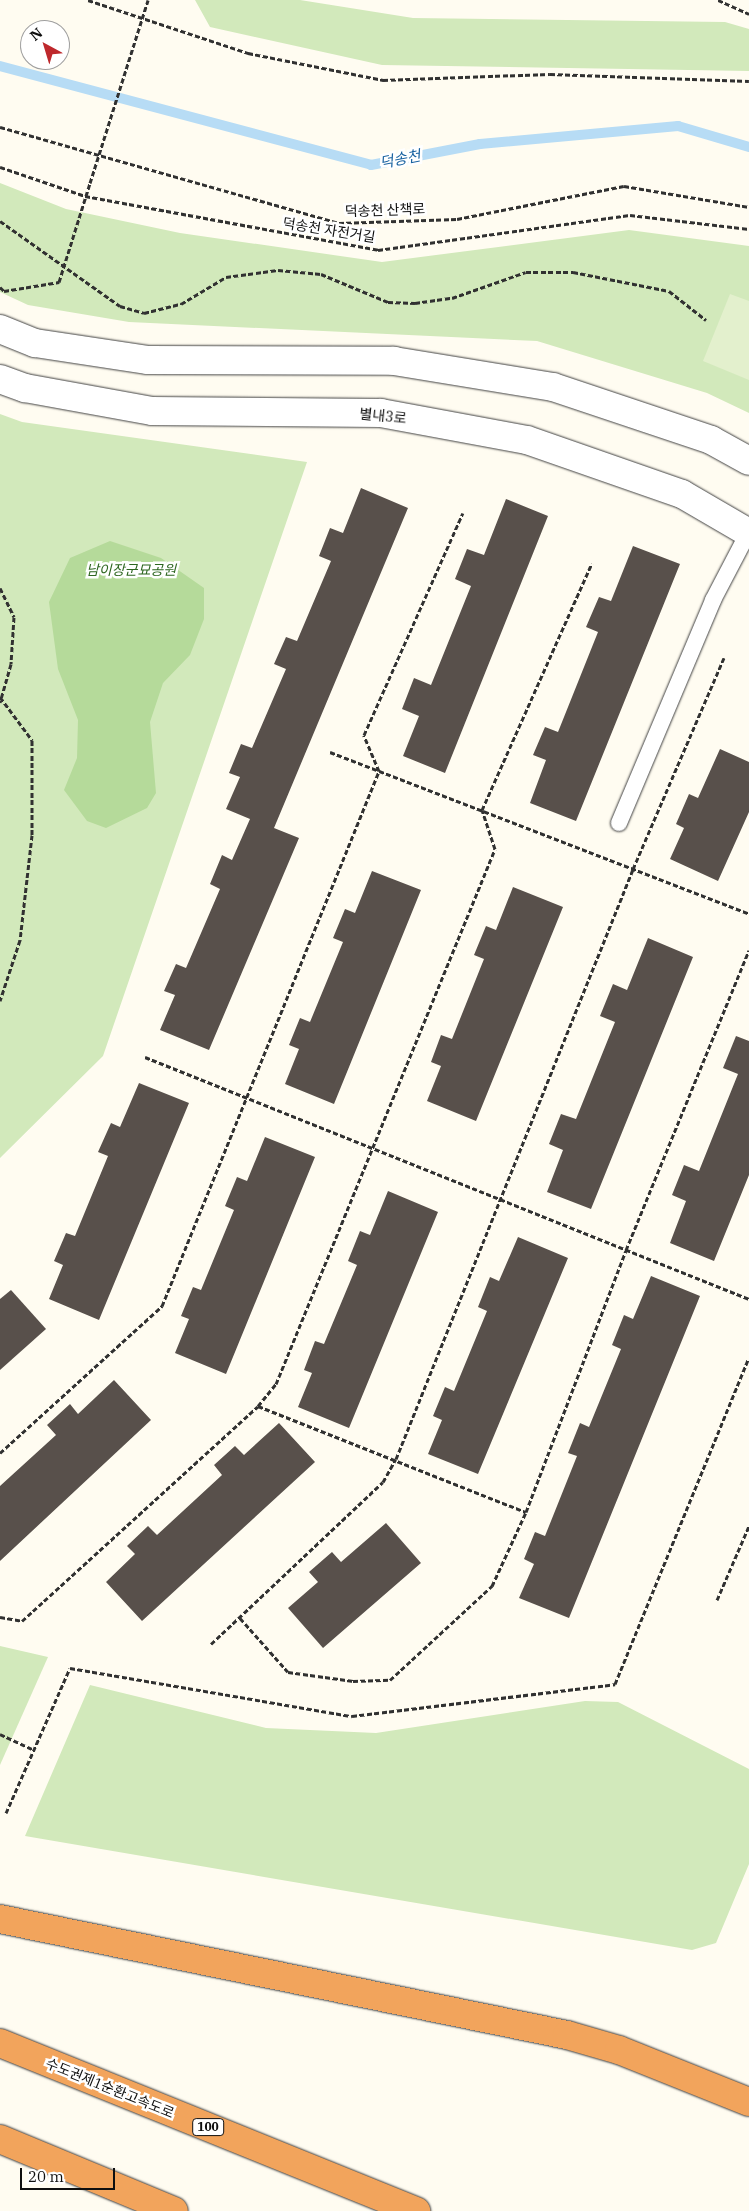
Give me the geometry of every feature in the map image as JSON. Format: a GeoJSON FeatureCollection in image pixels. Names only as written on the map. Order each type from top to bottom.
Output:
{"type":"FeatureCollection","features":[{"type":"Feature","properties":{"kind":"highway"},"geometry":{"type":"LineString","coordinates":[[0,1919],[567,2035],[619,2050],[749,2102]]}},
{"type":"Feature","properties":{"kind":"highway","name":"수도권제1순환고속도로"},"geometry":{"type":"LineString","coordinates":[[0,2043],[416,2211]]}},
{"type":"Feature","properties":{"kind":"highway"},"geometry":{"type":"LineString","coordinates":[[0,2139],[174,2211]]}},
{"type":"Feature","properties":{"kind":"street"},"geometry":{"type":"LineString","coordinates":[[0,329],[35,343],[147,360],[394,361],[553,387],[711,440],[749,462]]}},
{"type":"Feature","properties":{"kind":"street","name":"별내3로"},"geometry":{"type":"LineString","coordinates":[[0,379],[25,388],[152,411],[381,413],[527,440],[682,494],[749,532]]}},
{"type":"Feature","properties":{"kind":"lane"},"geometry":{"type":"LineString","coordinates":[[619,823],[713,600],[749,532]]}},
{"type":"Feature","properties":{"kind":"path"},"geometry":{"type":"LineString","coordinates":[[88,0],[248,52],[383,80],[550,74],[749,81]]}},
{"type":"Feature","properties":{"kind":"path"},"geometry":{"type":"LineString","coordinates":[[0,287],[4,291],[59,282],[148,0]]}},
{"type":"Feature","properties":{"kind":"path"},"geometry":{"type":"LineString","coordinates":[[718,0],[749,14]]}},
{"type":"Feature","properties":{"kind":"path","name":"덕송천 산책로"},"geometry":{"type":"LineString","coordinates":[[0,127],[340,222],[457,219],[624,186],[749,207]]}},
{"type":"Feature","properties":{"kind":"path","name":"덕송천 자전거길"},"geometry":{"type":"LineString","coordinates":[[0,167],[85,196],[378,250],[630,215],[749,229]]}},
{"type":"Feature","properties":{"kind":"path"},"geometry":{"type":"LineString","coordinates":[[0,221],[120,306],[144,313],[181,304],[226,277],[278,270],[321,274],[388,302],[415,303],[452,298],[526,272],[564,272],[669,291],[706,320]]}},
{"type":"Feature","properties":{"kind":"path"},"geometry":{"type":"LineString","coordinates":[[0,1453],[162,1306],[248,1099],[379,770],[364,735],[463,513]]}},
{"type":"Feature","properties":{"kind":"path"},"geometry":{"type":"LineString","coordinates":[[0,1617],[22,1621],[258,1406],[276,1384],[495,849],[482,810],[592,563]]}},
{"type":"Feature","properties":{"kind":"path"},"geometry":{"type":"LineString","coordinates":[[0,588],[14,617],[11,664],[1,699],[32,740],[32,835],[20,940],[0,1001]]}},
{"type":"Feature","properties":{"kind":"path"},"geometry":{"type":"LineString","coordinates":[[211,1644],[383,1482],[396,1459],[632,869],[724,658]]}},
{"type":"Feature","properties":{"kind":"path"},"geometry":{"type":"LineString","coordinates":[[330,752],[749,914]]}},
{"type":"Feature","properties":{"kind":"path"},"geometry":{"type":"LineString","coordinates":[[240,1618],[288,1672],[353,1681],[390,1680],[492,1586],[526,1512],[626,1250],[749,950]]}},
{"type":"Feature","properties":{"kind":"path"},"geometry":{"type":"LineString","coordinates":[[145,1057],[749,1299]]}},
{"type":"Feature","properties":{"kind":"path"},"geometry":{"type":"LineString","coordinates":[[6,1813],[70,1668],[352,1716],[615,1684],[749,1358]]}},
{"type":"Feature","properties":{"kind":"path"},"geometry":{"type":"LineString","coordinates":[[258,1406],[526,1512]]}},
{"type":"Feature","properties":{"kind":"path"},"geometry":{"type":"LineString","coordinates":[[717,1600],[749,1526]]}},
{"type":"Feature","properties":{"kind":"path"},"geometry":{"type":"LineString","coordinates":[[0,1734],[34,1750]]}},
{"type":"Feature","properties":{"kind":"green space"},"geometry":{"type":"Polygon","coordinates":[[[195,0],[300,0],[413,18],[725,22],[749,29],[749,71],[382,65],[210,27],[195,0]]]}},
{"type":"Feature","properties":{"kind":"green space"},"geometry":{"type":"Polygon","coordinates":[[[0,183],[66,209],[180,233],[382,262],[629,230],[749,246],[749,413],[707,393],[537,341],[129,322],[28,305],[0,292],[0,183]]]}},
{"type":"Feature","properties":{"kind":"green space"},"geometry":{"type":"Polygon","coordinates":[[[730,294],[749,301],[749,380],[703,361],[730,294]]]}},
{"type":"Feature","properties":{"kind":"green space","name":"남이장군묘공원"},"geometry":{"type":"Polygon","coordinates":[[[0,414],[22,422],[307,462],[103,1056],[0,1158],[0,414]]]}},
{"type":"Feature","properties":{"kind":"green space"},"geometry":{"type":"Polygon","coordinates":[[[110,541],[161,558],[204,588],[204,619],[190,655],[163,683],[150,722],[156,793],[147,808],[106,828],[87,821],[64,790],[77,758],[78,720],[58,669],[49,602],[70,558],[110,541]]]}},
{"type":"Feature","properties":{"kind":"green space"},"geometry":{"type":"Polygon","coordinates":[[[0,1646],[48,1657],[0,1765],[0,1646]]]}},
{"type":"Feature","properties":{"kind":"green space"},"geometry":{"type":"Polygon","coordinates":[[[90,1685],[266,1728],[376,1733],[585,1701],[618,1702],[749,1769],[749,1864],[716,1943],[692,1950],[25,1836],[90,1685]]]}},
{"type":"Feature","properties":{"kind":"building"},"geometry":{"type":"Polygon","coordinates":[[[361,488],[408,508],[274,828],[299,838],[209,1050],[160,1030],[175,995],[164,991],[176,964],[186,968],[220,889],[210,884],[222,855],[232,860],[250,819],[226,809],[240,777],[229,773],[241,744],[252,748],[286,669],[274,664],[286,637],[297,641],[331,561],[319,556],[330,528],[343,533],[361,488]]]}},
{"type":"Feature","properties":{"kind":"building"},"geometry":{"type":"Polygon","coordinates":[[[506,499],[548,516],[445,773],[403,756],[419,716],[402,709],[414,678],[431,685],[471,586],[455,579],[467,549],[484,555],[506,499]]]}},
{"type":"Feature","properties":{"kind":"building"},"geometry":{"type":"Polygon","coordinates":[[[633,546],[680,564],[576,821],[530,803],[546,760],[533,755],[545,727],[558,732],[598,632],[586,627],[599,597],[611,601],[633,546]]]}},
{"type":"Feature","properties":{"kind":"building"},"geometry":{"type":"Polygon","coordinates":[[[720,749],[749,762],[749,812],[718,881],[670,859],[684,828],[676,824],[689,794],[698,798],[720,749]]]}},
{"type":"Feature","properties":{"kind":"building"},"geometry":{"type":"Polygon","coordinates":[[[372,871],[421,890],[334,1104],[285,1084],[299,1049],[289,1045],[300,1018],[310,1022],[343,942],[333,938],[345,909],[355,913],[372,871]]]}},
{"type":"Feature","properties":{"kind":"building"},"geometry":{"type":"Polygon","coordinates":[[[513,887],[563,907],[476,1121],[427,1101],[441,1066],[431,1062],[441,1035],[452,1039],[484,959],[474,955],[486,926],[496,930],[513,887]]]}},
{"type":"Feature","properties":{"kind":"building"},"geometry":{"type":"Polygon","coordinates":[[[648,938],[693,957],[591,1209],[547,1192],[563,1150],[549,1144],[561,1114],[576,1119],[615,1022],[600,1016],[613,984],[627,990],[648,938]]]}},
{"type":"Feature","properties":{"kind":"building"},"geometry":{"type":"Polygon","coordinates":[[[736,1036],[749,1041],[749,1175],[714,1261],[670,1243],[686,1201],[672,1195],[684,1165],[699,1171],[738,1074],[723,1068],[736,1036]]]}},
{"type":"Feature","properties":{"kind":"building"},"geometry":{"type":"Polygon","coordinates":[[[139,1083],[189,1103],[99,1320],[49,1299],[63,1265],[54,1261],[66,1233],[75,1236],[108,1156],[98,1152],[111,1123],[120,1127],[139,1083]]]}},
{"type":"Feature","properties":{"kind":"building"},"geometry":{"type":"Polygon","coordinates":[[[265,1137],[315,1157],[226,1374],[175,1353],[189,1319],[181,1316],[193,1287],[201,1290],[234,1210],[225,1206],[237,1177],[247,1181],[265,1137]]]}},
{"type":"Feature","properties":{"kind":"building"},"geometry":{"type":"Polygon","coordinates":[[[388,1191],[438,1212],[349,1428],[298,1407],[312,1373],[304,1370],[315,1341],[324,1344],[357,1265],[348,1261],[360,1231],[370,1235],[388,1191]]]}},
{"type":"Feature","properties":{"kind":"building"},"geometry":{"type":"Polygon","coordinates":[[[518,1237],[568,1258],[478,1474],[428,1454],[442,1420],[433,1416],[445,1387],[454,1391],[487,1311],[478,1307],[490,1277],[499,1281],[518,1237]]]}},
{"type":"Feature","properties":{"kind":"building"},"geometry":{"type":"Polygon","coordinates":[[[651,1276],[700,1296],[569,1618],[519,1598],[534,1564],[524,1559],[535,1532],[545,1536],[577,1456],[568,1453],[580,1423],[589,1427],[621,1349],[612,1345],[624,1315],[633,1319],[651,1276]]]}},
{"type":"Feature","properties":{"kind":"building"},"geometry":{"type":"Polygon","coordinates":[[[11,1290],[46,1329],[0,1370],[0,1299],[11,1290]]]}},
{"type":"Feature","properties":{"kind":"building"},"geometry":{"type":"Polygon","coordinates":[[[114,1380],[151,1420],[0,1561],[0,1486],[56,1435],[47,1425],[70,1404],[78,1414],[114,1380]]]}},
{"type":"Feature","properties":{"kind":"building"},"geometry":{"type":"Polygon","coordinates":[[[279,1423],[315,1462],[142,1621],[106,1582],[135,1554],[127,1546],[148,1526],[157,1535],[222,1475],[214,1465],[235,1446],[244,1455],[279,1423]]]}},
{"type":"Feature","properties":{"kind":"building"},"geometry":{"type":"Polygon","coordinates":[[[386,1523],[421,1563],[323,1648],[288,1608],[318,1582],[309,1572],[332,1552],[341,1562],[386,1523]]]}},
{"type":"Feature","properties":{"kind":"waterway","name":"덕송천"},"geometry":{"type":"LineString","coordinates":[[0,66],[371,165],[480,144],[678,126],[749,147]]}}]}
